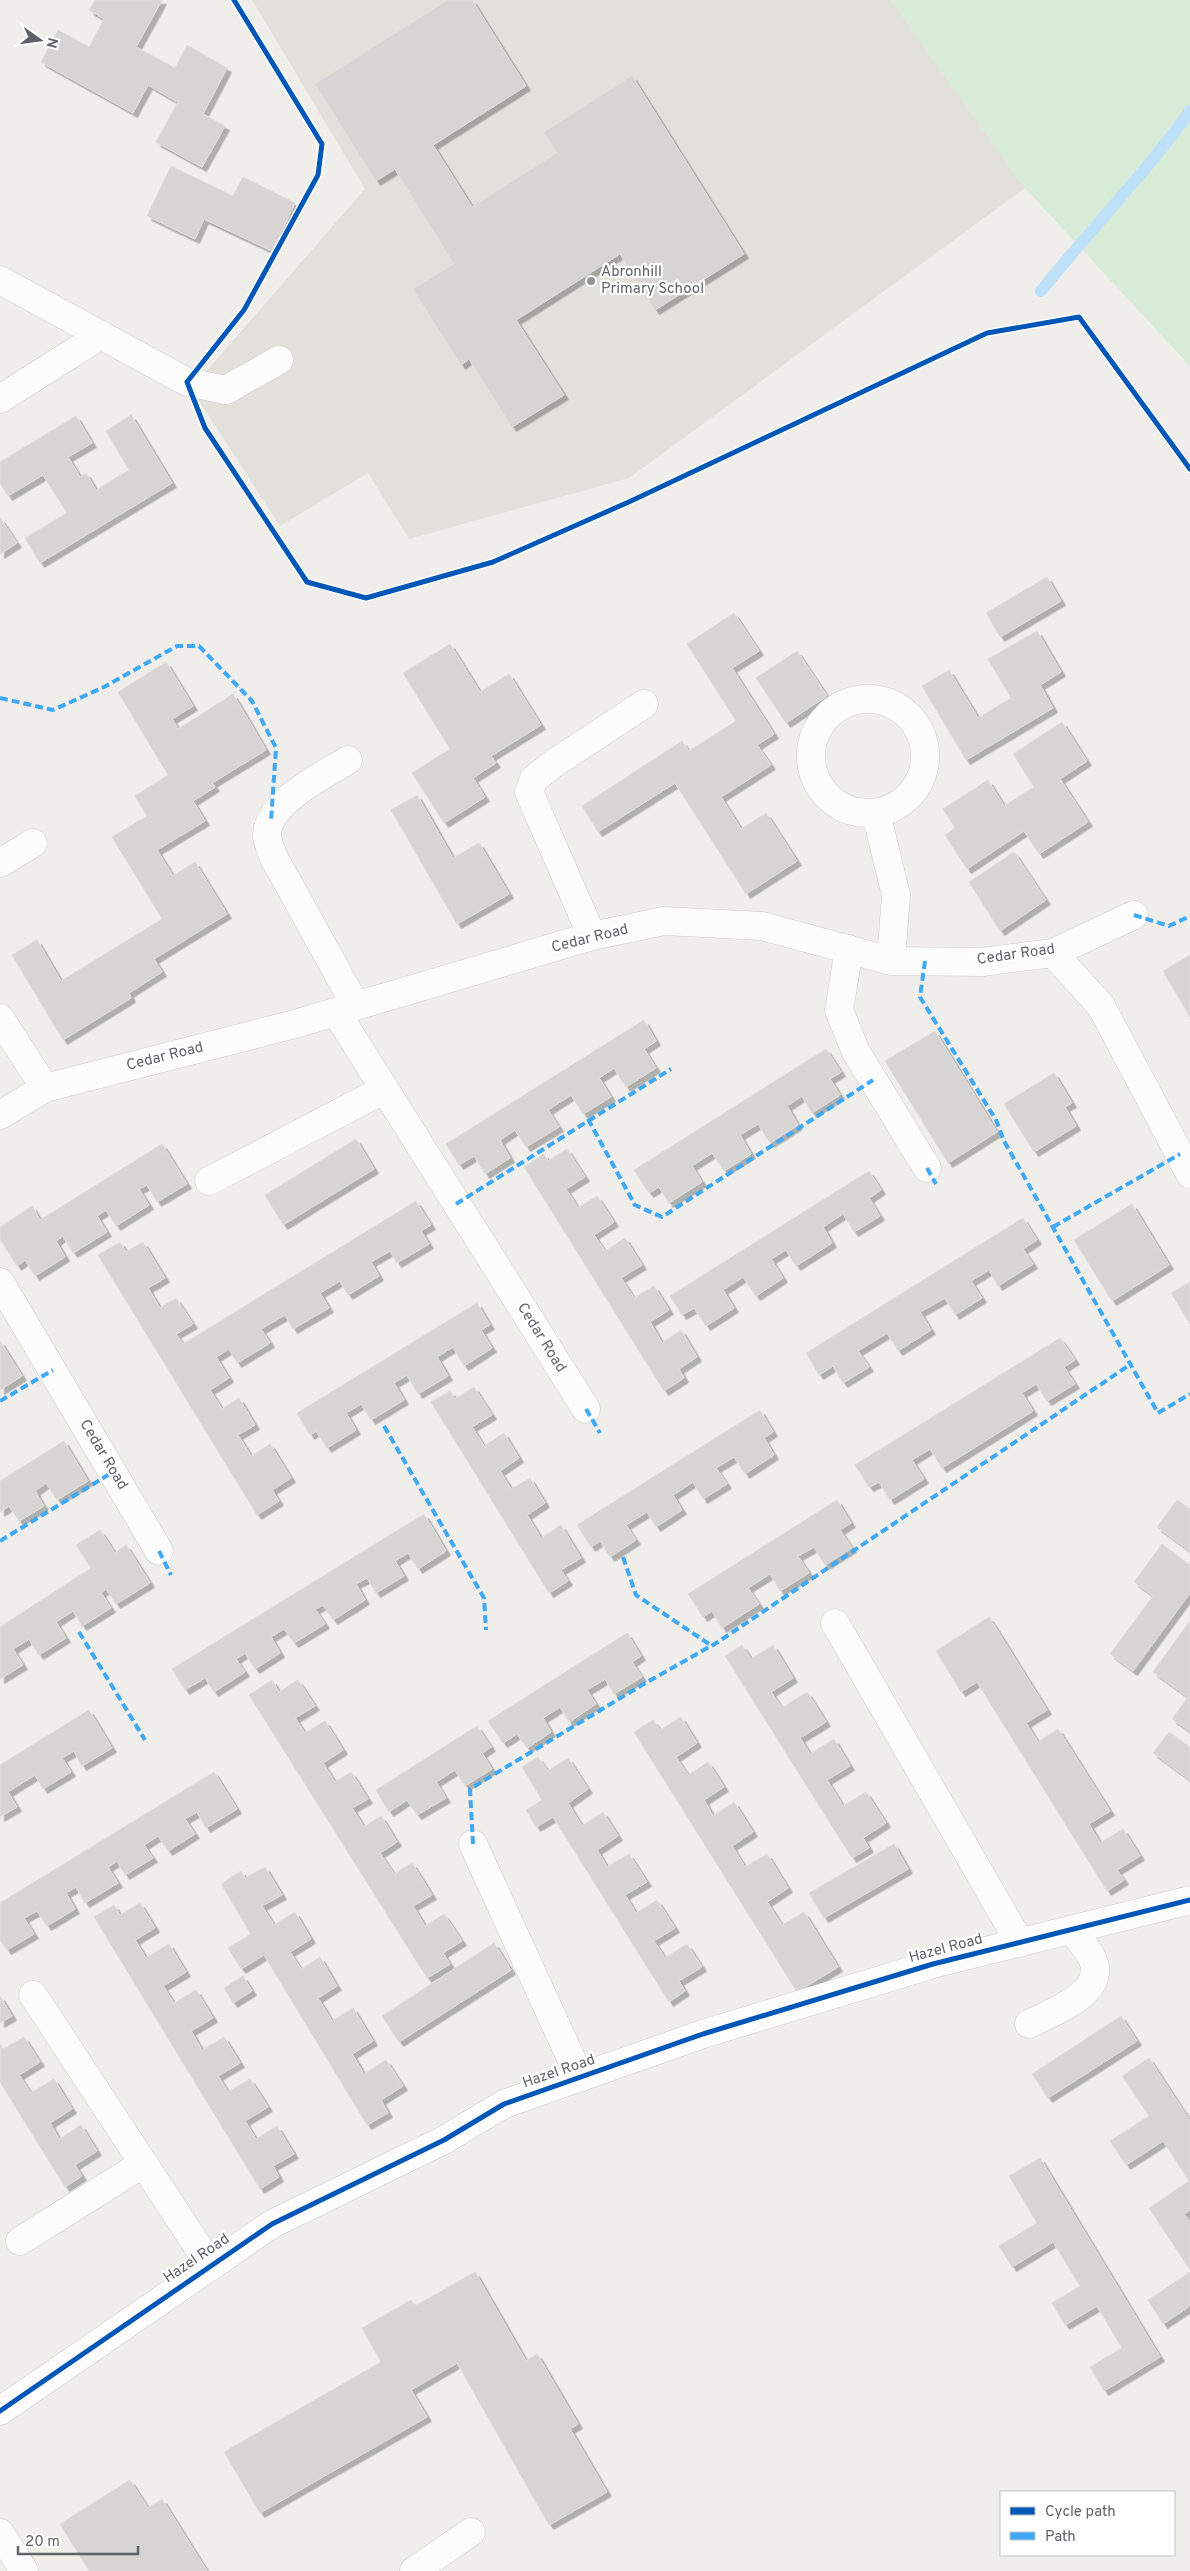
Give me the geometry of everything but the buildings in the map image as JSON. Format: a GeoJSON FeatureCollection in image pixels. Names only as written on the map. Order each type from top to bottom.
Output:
{"type":"FeatureCollection","features":[{"type":"Feature","properties":{"kind":"street"},"geometry":{"type":"LineString","coordinates":[[0,280],[187,382],[226,390],[279,360]]}},
{"type":"Feature","properties":{"kind":"street"},"geometry":{"type":"LineString","coordinates":[[0,399],[101,335]]}},
{"type":"Feature","properties":{"kind":"street"},"geometry":{"type":"LineString","coordinates":[[876,699],[894,704],[908,715],[920,730],[925,747],[925,765],[920,782],[909,798],[894,808],[876,813],[857,813],[839,806],[824,793],[814,776],[810,756],[814,737],[824,720],[838,707],[856,700],[876,699]]}},
{"type":"Feature","properties":{"kind":"street"},"geometry":{"type":"LineString","coordinates":[[592,936],[529,792],[534,778],[644,704]]}},
{"type":"Feature","properties":{"kind":"street"},"geometry":{"type":"LineString","coordinates":[[346,1009],[273,856],[267,837],[271,821],[290,796],[348,760]]}},
{"type":"Feature","properties":{"kind":"street"},"geometry":{"type":"LineString","coordinates":[[876,813],[896,895],[891,960]]}},
{"type":"Feature","properties":{"kind":"street"},"geometry":{"type":"LineString","coordinates":[[0,863],[33,844]]}},
{"type":"Feature","properties":{"kind":"street","name":"Cedar Road"},"geometry":{"type":"LineString","coordinates":[[0,1114],[45,1088],[346,1009],[592,936],[664,921],[762,926],[891,960],[982,962],[1052,952],[1134,915]]}},
{"type":"Feature","properties":{"kind":"street"},"geometry":{"type":"LineString","coordinates":[[848,949],[839,1010],[856,1052],[927,1168]]}},
{"type":"Feature","properties":{"kind":"street"},"geometry":{"type":"LineString","coordinates":[[1052,952],[1101,1006],[1190,1174]]}},
{"type":"Feature","properties":{"kind":"street","name":"Cedar Road"},"geometry":{"type":"LineString","coordinates":[[346,1009],[384,1089],[586,1409]]}},
{"type":"Feature","properties":{"kind":"street"},"geometry":{"type":"LineString","coordinates":[[0,1018],[45,1088]]}},
{"type":"Feature","properties":{"kind":"street"},"geometry":{"type":"LineString","coordinates":[[210,1181],[384,1089]]}},
{"type":"Feature","properties":{"kind":"street","name":"Cedar Road"},"geometry":{"type":"LineString","coordinates":[[0,1282],[159,1551]]}},
{"type":"Feature","properties":{"kind":"street"},"geometry":{"type":"LineString","coordinates":[[835,1623],[1020,1943]]}},
{"type":"Feature","properties":{"kind":"street","name":"Hazel Road"},"geometry":{"type":"LineString","coordinates":[[473,1844],[580,2078]]}},
{"type":"Feature","properties":{"kind":"street","name":"Hazel Road"},"geometry":{"type":"LineString","coordinates":[[0,2411],[272,2224],[444,2140],[504,2104],[712,2032],[933,1964],[1073,1931],[1190,1900]]}},
{"type":"Feature","properties":{"kind":"street"},"geometry":{"type":"LineString","coordinates":[[1029,2024],[1091,1989],[1096,1976],[1094,1962],[1073,1931]]}},
{"type":"Feature","properties":{"kind":"street","name":"Hazel Road"},"geometry":{"type":"LineString","coordinates":[[34,1995],[210,2265]]}},
{"type":"Feature","properties":{"kind":"street"},"geometry":{"type":"LineString","coordinates":[[20,2241],[144,2163]]}},
{"type":"Feature","properties":{"kind":"street"},"geometry":{"type":"LineString","coordinates":[[414,2571],[471,2532]]}},
{"type":"Feature","properties":{"kind":"street"},"geometry":{"type":"LineString","coordinates":[[0,2533],[24,2571]]}},
{"type":"Feature","properties":{"kind":"shaded area","name":"Abronhill Primary School"},"geometry":{"type":"Polygon","coordinates":[[[252,0],[891,0],[1025,188],[629,478],[409,539],[368,473],[280,526],[198,399],[204,374],[365,189],[252,0]]]}},
{"type":"Feature","properties":{"kind":"green space"},"geometry":{"type":"Polygon","coordinates":[[[891,0],[1190,0],[1190,366],[1025,188],[891,0]]]}},
{"type":"Feature","properties":{"kind":"waterway"},"geometry":{"type":"LineString","coordinates":[[1041,291],[1136,180],[1190,111]]}},
{"type":"Feature","properties":{"kind":"marked path"},"geometry":{"type":"LineString","coordinates":[[0,698],[53,710],[104,687],[177,646],[199,646],[252,701],[276,748],[271,821]]}},
{"type":"Feature","properties":{"kind":"marked path"},"geometry":{"type":"LineString","coordinates":[[1134,915],[1169,926],[1190,916]]}},
{"type":"Feature","properties":{"kind":"marked path"},"geometry":{"type":"LineString","coordinates":[[925,961],[920,997],[996,1120],[1004,1141],[1158,1413],[1190,1394]]}},
{"type":"Feature","properties":{"kind":"marked path"},"geometry":{"type":"LineString","coordinates":[[456,1204],[671,1069]]}},
{"type":"Feature","properties":{"kind":"marked path"},"geometry":{"type":"LineString","coordinates":[[588,1119],[635,1205],[662,1217],[873,1080]]}},
{"type":"Feature","properties":{"kind":"marked path"},"geometry":{"type":"LineString","coordinates":[[1053,1227],[1180,1154]]}},
{"type":"Feature","properties":{"kind":"marked path"},"geometry":{"type":"LineString","coordinates":[[927,1168],[936,1184]]}},
{"type":"Feature","properties":{"kind":"marked path"},"geometry":{"type":"LineString","coordinates":[[473,1844],[470,1789],[642,1685],[718,1642],[1131,1364]]}},
{"type":"Feature","properties":{"kind":"marked path"},"geometry":{"type":"LineString","coordinates":[[0,1401],[53,1370]]}},
{"type":"Feature","properties":{"kind":"marked path"},"geometry":{"type":"LineString","coordinates":[[586,1409],[600,1433]]}},
{"type":"Feature","properties":{"kind":"marked path"},"geometry":{"type":"LineString","coordinates":[[384,1426],[484,1598],[486,1630]]}},
{"type":"Feature","properties":{"kind":"marked path"},"geometry":{"type":"LineString","coordinates":[[0,1541],[113,1472]]}},
{"type":"Feature","properties":{"kind":"marked path"},"geometry":{"type":"LineString","coordinates":[[159,1551],[171,1575]]}},
{"type":"Feature","properties":{"kind":"marked path"},"geometry":{"type":"LineString","coordinates":[[623,1557],[636,1595],[712,1646]]}},
{"type":"Feature","properties":{"kind":"marked path"},"geometry":{"type":"LineString","coordinates":[[79,1632],[145,1740]]}},
{"type":"Feature","properties":{"kind":"cycle path"},"geometry":{"type":"LineString","coordinates":[[234,0],[322,144],[318,175],[244,310],[187,382],[205,428],[307,582],[366,598],[493,562],[631,501],[987,333],[1079,317],[1190,469]]}},
{"type":"Feature","properties":{"kind":"cycle path"},"geometry":{"type":"LineString","coordinates":[[0,2411],[272,2224],[444,2140],[504,2104],[703,2034],[933,1964],[1190,1900]]}},
{"type":"Feature","properties":{"kind":"place","name":"Abronhill Primary School"},"geometry":{"type":"Point","coordinates":[591,281]}}]}
